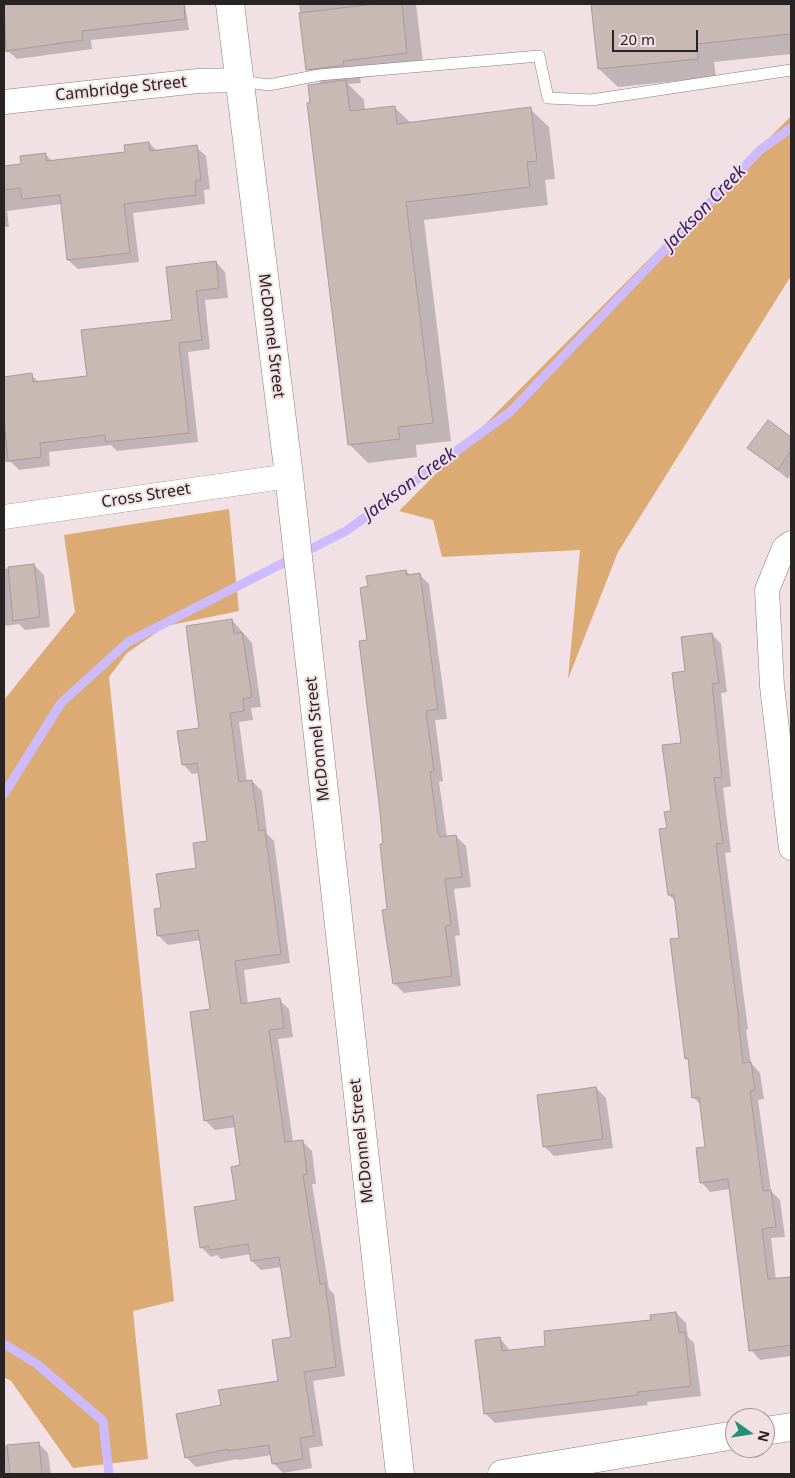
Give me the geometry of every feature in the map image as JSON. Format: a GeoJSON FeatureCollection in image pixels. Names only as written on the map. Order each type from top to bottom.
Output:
{"type":"FeatureCollection","features":[{"type":"Feature","properties":{"kind":"street","name":"McDonnel Street"},"geometry":{"type":"LineString","coordinates":[[230,4],[293,510],[400,1474]]}},
{"type":"Feature","properties":{"kind":"street","name":"Cambridge Street"},"geometry":{"type":"LineString","coordinates":[[4,102],[198,81],[239,80]]}},
{"type":"Feature","properties":{"kind":"street","name":"Cross Street"},"geometry":{"type":"LineString","coordinates":[[4,517],[289,476]]}},
{"type":"Feature","properties":{"kind":"street"},"geometry":{"type":"LineString","coordinates":[[791,543],[784,548],[767,590],[772,686],[791,848]]}},
{"type":"Feature","properties":{"kind":"street"},"geometry":{"type":"LineString","coordinates":[[775,1429],[791,1427]]}},
{"type":"Feature","properties":{"kind":"street"},"geometry":{"type":"LineString","coordinates":[[502,1474],[725,1437]]}},
{"type":"Feature","properties":{"kind":"lane"},"geometry":{"type":"LineString","coordinates":[[239,80],[269,85],[318,76],[539,56],[548,98],[591,100],[791,70]]}},
{"type":"Feature","properties":{"kind":"shaded area"},"geometry":{"type":"Polygon","coordinates":[[[791,116],[791,276],[618,552],[568,679],[580,550],[442,557],[433,520],[399,511],[791,116]]]}},
{"type":"Feature","properties":{"kind":"shaded area"},"geometry":{"type":"Polygon","coordinates":[[[229,509],[239,611],[166,626],[127,653],[109,677],[174,1301],[133,1311],[148,1459],[73,1468],[11,1381],[4,1377],[4,700],[75,612],[64,535],[229,509]]]}},
{"type":"Feature","properties":{"kind":"building"},"geometry":{"type":"Polygon","coordinates":[[[4,4],[184,4],[185,19],[82,31],[83,40],[6,51],[4,4]]]}},
{"type":"Feature","properties":{"kind":"building"},"geometry":{"type":"Polygon","coordinates":[[[374,4],[402,4],[407,53],[343,61],[344,65],[306,70],[299,13],[374,4]]]}},
{"type":"Feature","properties":{"kind":"building"},"geometry":{"type":"Polygon","coordinates":[[[591,4],[791,4],[791,34],[697,44],[698,59],[598,69],[591,4]]]}},
{"type":"Feature","properties":{"kind":"building"},"geometry":{"type":"Polygon","coordinates":[[[346,80],[350,111],[395,106],[397,124],[531,107],[537,161],[527,162],[530,187],[406,202],[433,423],[398,427],[400,439],[348,445],[307,103],[310,103],[308,85],[346,80]]]}},
{"type":"Feature","properties":{"kind":"building"},"geometry":{"type":"Polygon","coordinates":[[[149,142],[150,151],[197,145],[201,180],[195,181],[196,195],[124,204],[130,253],[67,260],[60,195],[22,199],[20,188],[4,190],[4,166],[21,164],[20,156],[46,153],[46,161],[125,152],[124,145],[149,142]]]}},
{"type":"Feature","properties":{"kind":"building"},"geometry":{"type":"Polygon","coordinates":[[[216,261],[219,288],[196,291],[202,340],[179,343],[189,433],[106,442],[105,435],[40,443],[41,457],[8,461],[4,421],[4,377],[32,373],[33,382],[87,376],[81,330],[172,320],[166,267],[216,261]]]}},
{"type":"Feature","properties":{"kind":"building"},"geometry":{"type":"Polygon","coordinates":[[[768,420],[791,437],[791,450],[778,470],[747,448],[768,420]]]}},
{"type":"Feature","properties":{"kind":"building"},"geometry":{"type":"Polygon","coordinates":[[[34,564],[40,617],[13,621],[8,567],[34,564]]]}},
{"type":"Feature","properties":{"kind":"building"},"geometry":{"type":"Polygon","coordinates":[[[406,570],[407,575],[420,573],[438,709],[426,711],[434,771],[430,772],[438,833],[440,837],[456,835],[462,877],[445,879],[451,925],[445,926],[452,976],[393,984],[382,910],[387,909],[380,844],[383,844],[379,803],[359,641],[367,640],[360,588],[368,586],[366,576],[406,570]]]}},
{"type":"Feature","properties":{"kind":"building"},"geometry":{"type":"Polygon","coordinates":[[[232,619],[234,634],[242,632],[252,697],[243,699],[244,711],[230,713],[239,782],[252,780],[259,831],[265,830],[281,954],[235,961],[241,1004],[280,998],[284,1028],[269,1030],[285,1142],[303,1140],[307,1174],[303,1175],[320,1284],[325,1283],[336,1367],[304,1372],[314,1436],[300,1438],[303,1459],[272,1464],[269,1445],[228,1451],[228,1449],[185,1458],[176,1414],[221,1405],[218,1390],[278,1381],[272,1340],[291,1337],[279,1257],[251,1261],[248,1244],[210,1250],[209,1246],[200,1248],[194,1207],[236,1200],[231,1167],[240,1165],[233,1116],[204,1121],[190,1012],[210,1009],[198,930],[157,936],[154,909],[161,908],[156,874],[196,868],[193,843],[207,841],[197,763],[182,765],[177,731],[199,728],[186,626],[232,619]]]}},
{"type":"Feature","properties":{"kind":"building"},"geometry":{"type":"Polygon","coordinates":[[[712,633],[719,683],[712,684],[722,777],[714,778],[723,843],[716,844],[743,1063],[751,1062],[755,1090],[750,1091],[763,1191],[771,1190],[776,1227],[762,1229],[768,1279],[791,1277],[791,1345],[749,1351],[728,1179],[700,1183],[696,1148],[705,1147],[699,1097],[692,1098],[688,1058],[685,1059],[670,939],[679,938],[674,895],[668,895],[659,829],[667,828],[664,812],[671,811],[662,745],[681,743],[672,673],[685,671],[681,637],[712,633]]]}},
{"type":"Feature","properties":{"kind":"building"},"geometry":{"type":"Polygon","coordinates":[[[596,1087],[603,1139],[543,1147],[537,1095],[596,1087]]]}},
{"type":"Feature","properties":{"kind":"building"},"geometry":{"type":"Polygon","coordinates":[[[676,1312],[679,1333],[685,1332],[691,1386],[638,1392],[638,1395],[484,1414],[475,1340],[500,1337],[502,1351],[545,1346],[544,1331],[651,1320],[650,1315],[676,1312]]]}},
{"type":"Feature","properties":{"kind":"building"},"geometry":{"type":"Polygon","coordinates":[[[39,1442],[42,1474],[10,1474],[7,1445],[39,1442]]]}},
{"type":"Feature","properties":{"kind":"waterway","name":"Jackson Creek"},"geometry":{"type":"LineString","coordinates":[[4,794],[61,703],[128,642],[346,531],[510,412],[760,150],[791,128]]}},
{"type":"Feature","properties":{"kind":"waterway","name":"Jackson Creek"},"geometry":{"type":"LineString","coordinates":[[4,1344],[37,1364],[103,1421],[109,1474]]}}]}
